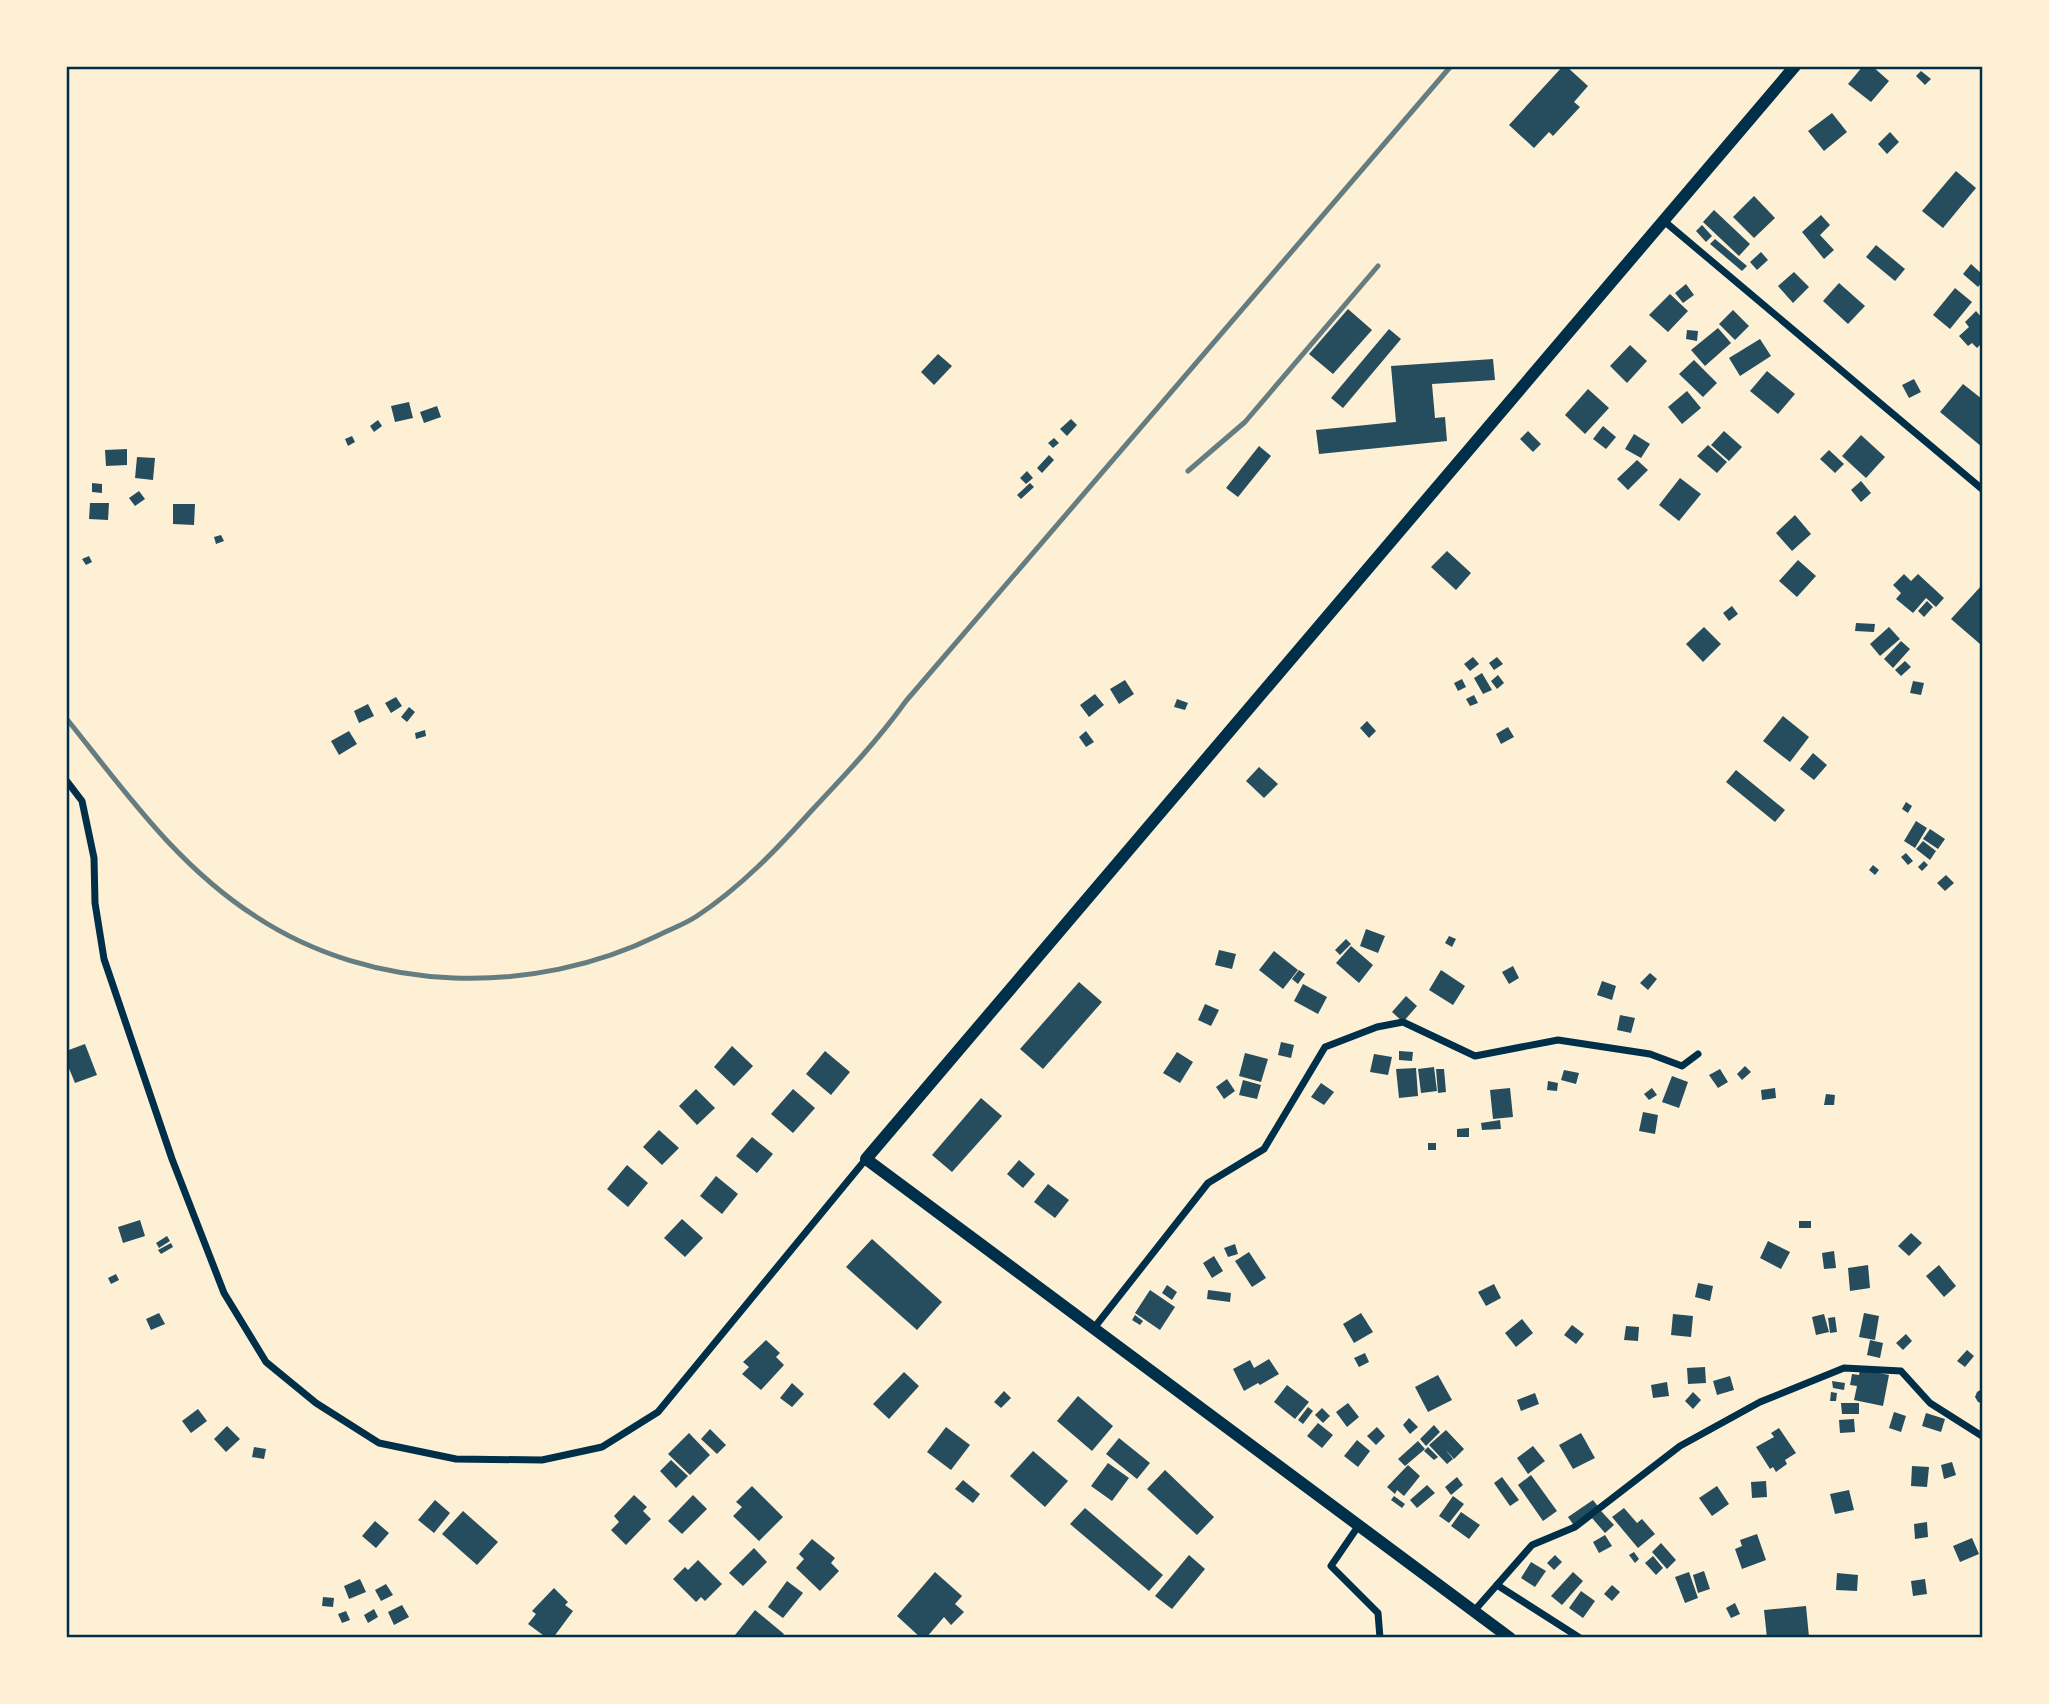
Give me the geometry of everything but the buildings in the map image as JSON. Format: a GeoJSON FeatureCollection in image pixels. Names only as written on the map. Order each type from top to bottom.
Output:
{"type":"FeatureCollection","features":[{"type":"Feature","properties":{"kind":"street"},"geometry":{"type":"LineString","coordinates":[[66,780],[82,801],[87,824],[94,858],[95,903],[104,959],[172,1159],[224,1293],[265,1362],[316,1404],[379,1443],[456,1459],[542,1460],[602,1447],[657,1412],[866,1159],[1795,66]]}},
{"type":"Feature","properties":{"kind":"street"},"geometry":{"type":"LineString","coordinates":[[1664,221],[1983,489]]}},
{"type":"Feature","properties":{"kind":"street"},"geometry":{"type":"LineString","coordinates":[[1094,1328],[1208,1183],[1264,1149],[1325,1047],[1377,1027],[1403,1022],[1475,1056],[1558,1040],[1650,1054],[1682,1066],[1698,1054]]}},
{"type":"Feature","properties":{"kind":"street"},"geometry":{"type":"LineString","coordinates":[[866,1159],[1510,1637]]}},
{"type":"Feature","properties":{"kind":"street"},"geometry":{"type":"LineString","coordinates":[[1474,1611],[1532,1545],[1575,1527],[1680,1446],[1760,1402],[1844,1368],[1901,1371],[1930,1403],[1983,1436]]}},
{"type":"Feature","properties":{"kind":"street"},"geometry":{"type":"LineString","coordinates":[[1359,1525],[1331,1566],[1378,1613],[1380,1637]]}},
{"type":"Feature","properties":{"kind":"street"},"geometry":{"type":"LineString","coordinates":[[1497,1585],[1580,1637]]}},
{"type":"Feature","properties":{"kind":"railway"},"geometry":{"type":"LineString","coordinates":[[66,718],[130,799],[200,874],[255,916],[301,942],[350,961],[401,973],[454,978],[507,977],[559,969],[610,955],[659,935],[692,919],[744,880],[850,770],[906,701],[1451,66]]}},
{"type":"Feature","properties":{"kind":"railway"},"geometry":{"type":"LineString","coordinates":[[1188,471],[1245,422],[1378,266]]}}]}
